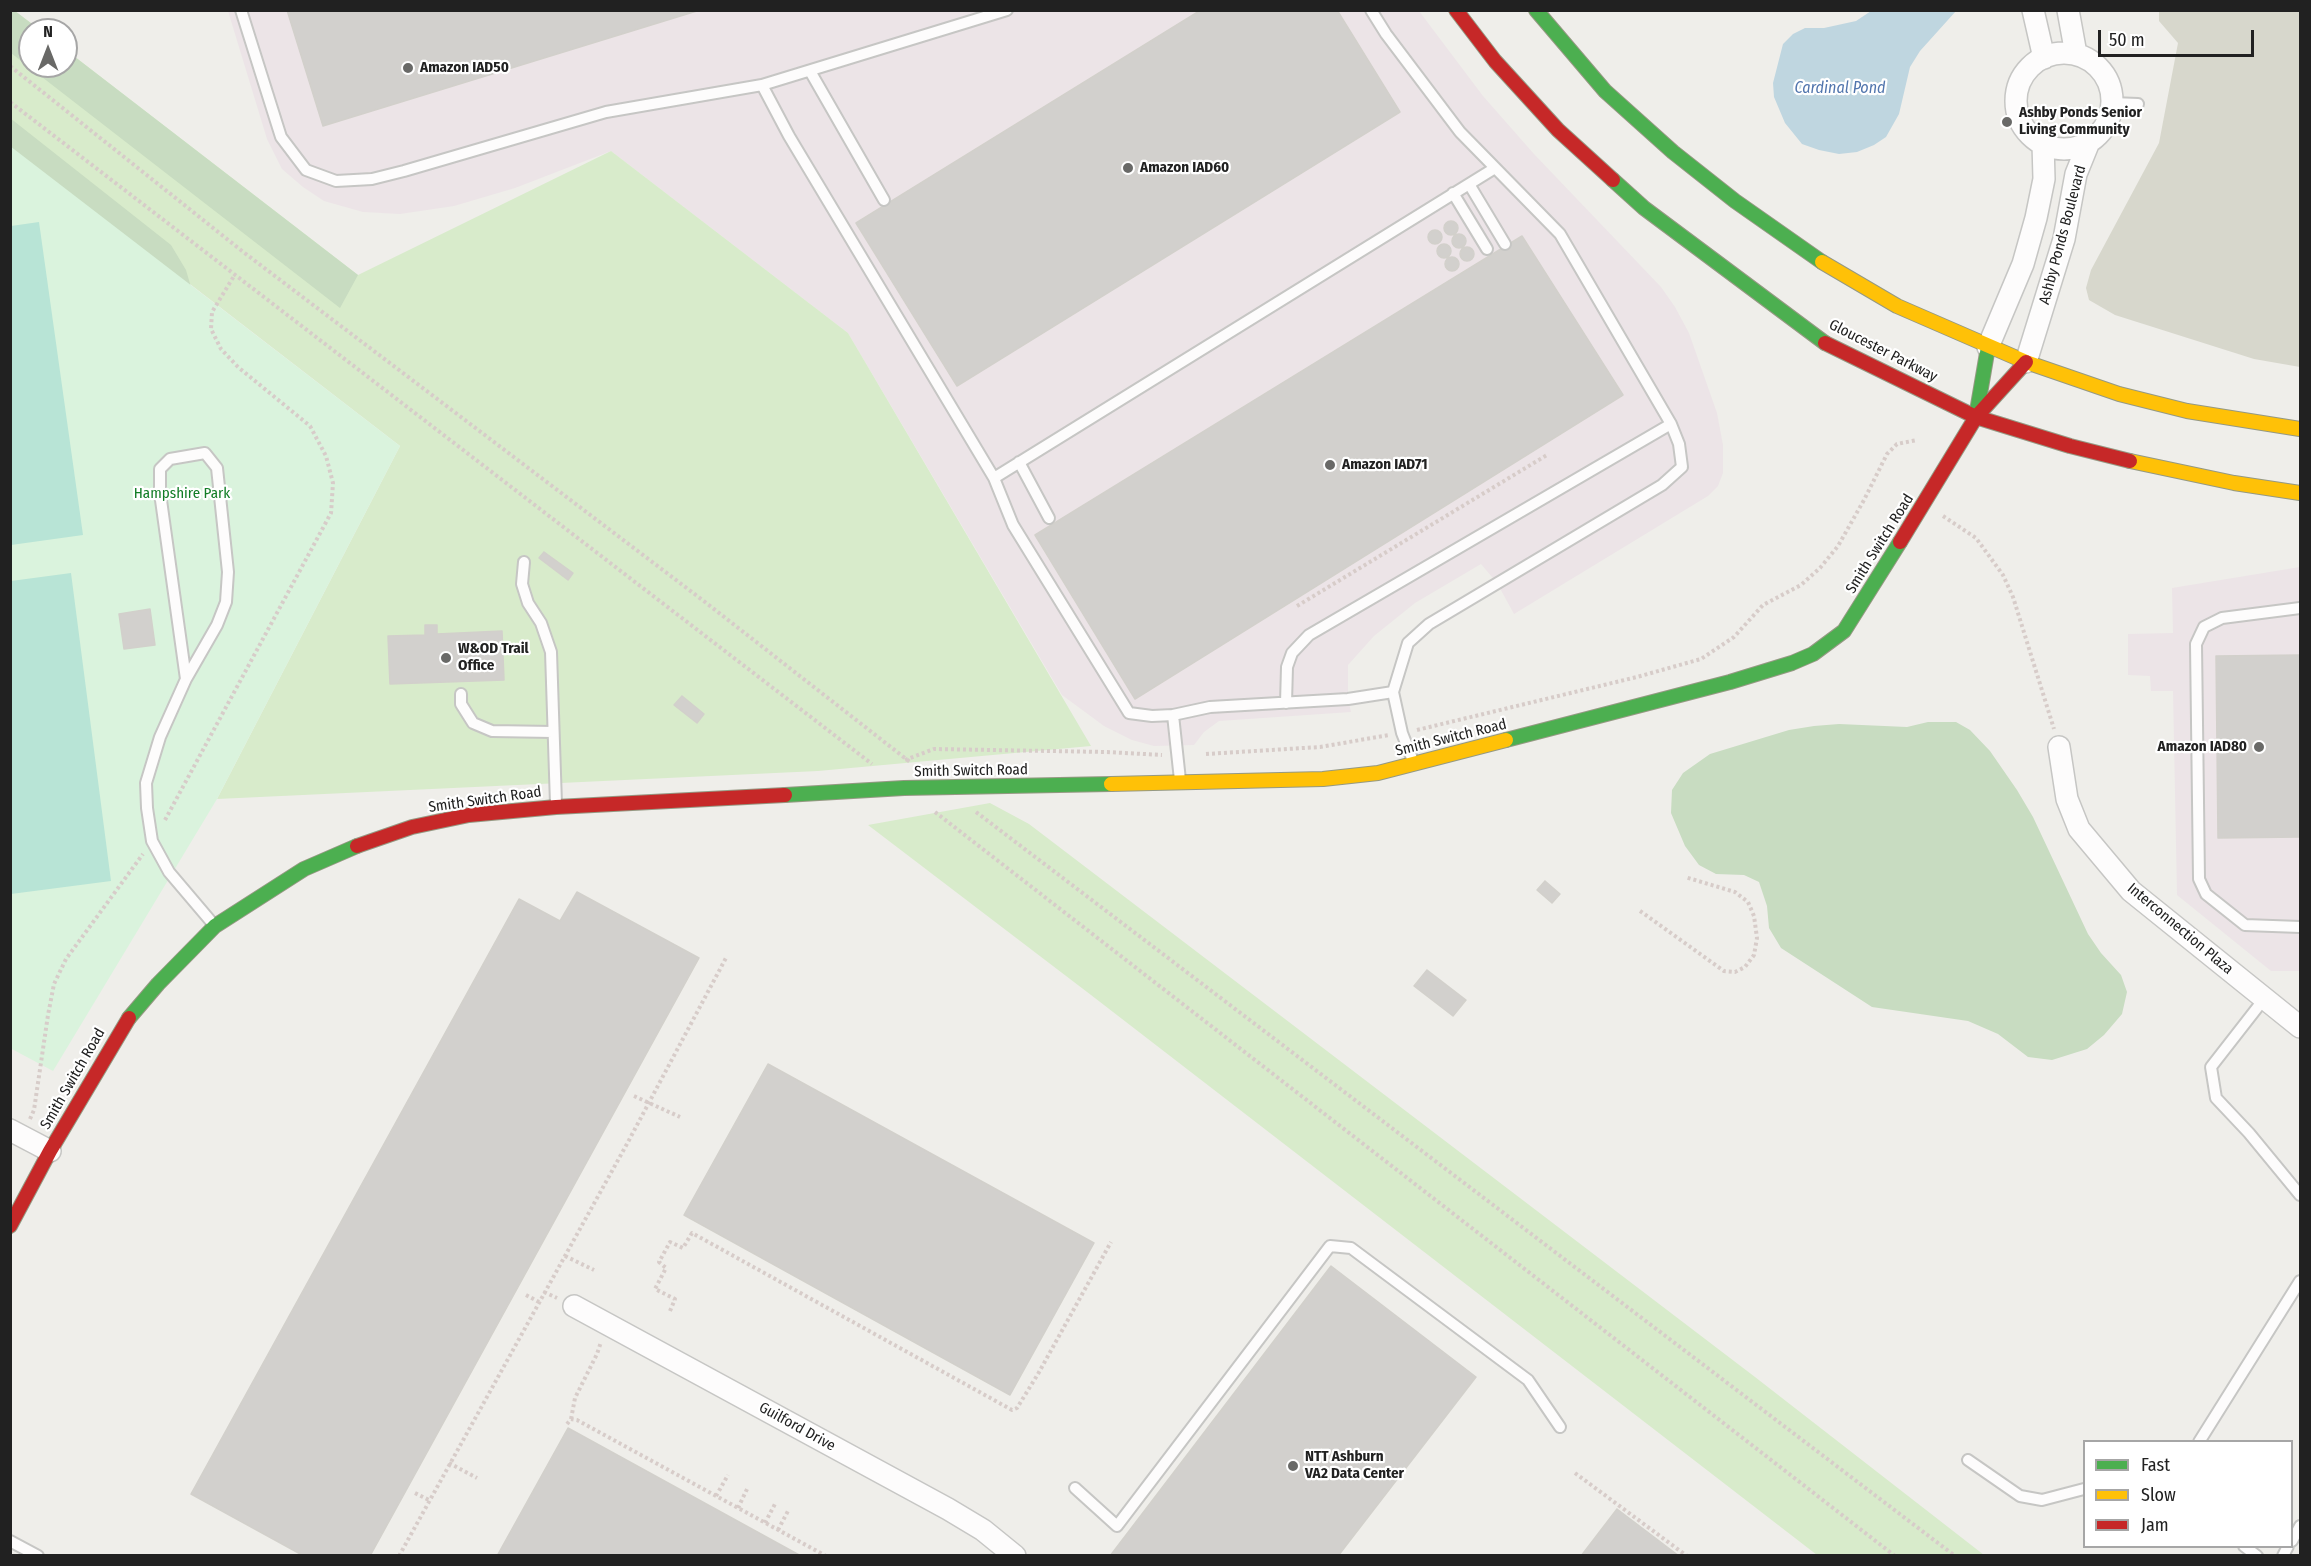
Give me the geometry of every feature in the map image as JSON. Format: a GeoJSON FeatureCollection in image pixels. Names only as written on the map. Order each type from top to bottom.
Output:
{"type":"FeatureCollection","features":[{"type":"Feature","properties":{"kind":"street","name":"Gloucester Parkway"},"geometry":{"type":"LineString","coordinates":[[1455,10],[1495,61],[1558,130],[1644,208],[1826,343],[1976,417],[2070,446],[2163,469],[2301,493]]}},
{"type":"Feature","properties":{"kind":"street"},"geometry":{"type":"LineString","coordinates":[[1536,10],[1605,91],[1673,152],[1735,201],[1809,254],[1897,306],[1988,347],[2119,394],[2187,411],[2301,429]]}},
{"type":"Feature","properties":{"kind":"street"},"geometry":{"type":"LineString","coordinates":[[2033,10],[2044,57]]}},
{"type":"Feature","properties":{"kind":"street"},"geometry":{"type":"LineString","coordinates":[[2068,10],[2076,54]]}},
{"type":"Feature","properties":{"kind":"street"},"geometry":{"type":"LineString","coordinates":[[2043,144],[2026,130],[2021,121],[2016,100],[2021,80],[2035,63],[2044,57],[2060,53],[2076,54],[2086,58],[2101,70],[2108,80],[2112,103]]}},
{"type":"Feature","properties":{"kind":"street","name":"Ashby Ponds Boulevard"},"geometry":{"type":"LineString","coordinates":[[1988,347],[2023,264],[2036,218],[2044,179],[2043,144],[2066,149],[2089,142],[2106,126],[2112,103]]}},
{"type":"Feature","properties":{"kind":"street","name":"Ashby Ponds Boulevard"},"geometry":{"type":"LineString","coordinates":[[2026,362],[2064,239],[2076,174],[2089,142]]}},
{"type":"Feature","properties":{"kind":"street","name":"Smith Switch Road"},"geometry":{"type":"LineString","coordinates":[[1976,417],[1988,347]]}},
{"type":"Feature","properties":{"kind":"street","name":"Smith Switch Road"},"geometry":{"type":"LineString","coordinates":[[10,1226],[50,1151],[125,1023],[158,984],[215,926],[304,869],[345,850],[412,827],[458,818],[556,807],[904,788],[1323,779],[1378,773],[1730,682],[1792,663],[1813,654],[1828,644],[1849,624],[1976,417],[2026,362]]}},
{"type":"Feature","properties":{"kind":"street","name":"Interconnection Plaza"},"geometry":{"type":"LineString","coordinates":[[2059,747],[2067,800],[2079,829],[2131,891],[2301,1027]]}},
{"type":"Feature","properties":{"kind":"street"},"geometry":{"type":"LineString","coordinates":[[10,1130],[50,1151]]}},
{"type":"Feature","properties":{"kind":"street","name":"Guilford Drive"},"geometry":{"type":"LineString","coordinates":[[574,1306],[948,1509],[983,1530],[1015,1556]]}},
{"type":"Feature","properties":{"kind":"lane"},"geometry":{"type":"LineString","coordinates":[[242,10],[281,137],[306,170],[336,181],[372,179],[404,171],[606,112],[762,86],[1008,10]]}},
{"type":"Feature","properties":{"kind":"lane"},"geometry":{"type":"LineString","coordinates":[[1371,10],[1386,34],[1461,132],[1560,234],[1671,424],[1679,444],[1682,467],[1662,485],[1429,624],[1408,643],[1394,692],[1402,733],[1415,765]]}},
{"type":"Feature","properties":{"kind":"lane"},"geometry":{"type":"LineString","coordinates":[[810,71],[884,200]]}},
{"type":"Feature","properties":{"kind":"lane"},"geometry":{"type":"LineString","coordinates":[[762,86],[789,136],[994,478],[1013,525],[1129,713],[1152,716],[1173,715],[1210,707],[1348,699],[1394,692]]}},
{"type":"Feature","properties":{"kind":"lane"},"geometry":{"type":"LineString","coordinates":[[2112,103],[2138,104]]}},
{"type":"Feature","properties":{"kind":"lane"},"geometry":{"type":"LineString","coordinates":[[994,478],[1495,168]]}},
{"type":"Feature","properties":{"kind":"lane"},"geometry":{"type":"LineString","coordinates":[[1469,184],[1505,244]]}},
{"type":"Feature","properties":{"kind":"lane"},"geometry":{"type":"LineString","coordinates":[[1454,193],[1487,249]]}},
{"type":"Feature","properties":{"kind":"lane"},"geometry":{"type":"LineString","coordinates":[[1286,703],[1287,667],[1292,653],[1309,635],[1671,424]]}},
{"type":"Feature","properties":{"kind":"lane"},"geometry":{"type":"LineString","coordinates":[[186,679],[160,493],[160,469],[170,459],[205,453],[217,468],[228,572],[226,602],[217,625],[186,679],[160,737],[146,783],[147,808],[153,841],[169,872],[215,926]]}},
{"type":"Feature","properties":{"kind":"lane"},"geometry":{"type":"LineString","coordinates":[[1019,462],[1049,518]]}},
{"type":"Feature","properties":{"kind":"lane"},"geometry":{"type":"LineString","coordinates":[[524,562],[522,584],[528,603],[541,623],[551,652],[556,807]]}},
{"type":"Feature","properties":{"kind":"lane"},"geometry":{"type":"LineString","coordinates":[[2301,608],[2222,618],[2204,627],[2196,644],[2199,879],[2206,894],[2245,926],[2301,927]]}},
{"type":"Feature","properties":{"kind":"lane"},"geometry":{"type":"LineString","coordinates":[[461,694],[461,704],[473,723],[492,731],[554,732]]}},
{"type":"Feature","properties":{"kind":"lane"},"geometry":{"type":"LineString","coordinates":[[1173,715],[1180,783]]}},
{"type":"Feature","properties":{"kind":"lane"},"geometry":{"type":"LineString","coordinates":[[2264,999],[2211,1067],[2216,1098],[2301,1195]]}},
{"type":"Feature","properties":{"kind":"lane"},"geometry":{"type":"LineString","coordinates":[[1075,1488],[1117,1526],[1330,1246],[1351,1248],[1528,1380],[1560,1427]]}},
{"type":"Feature","properties":{"kind":"lane"},"geometry":{"type":"LineString","coordinates":[[2200,1440],[2301,1281]]}},
{"type":"Feature","properties":{"kind":"lane"},"geometry":{"type":"LineString","coordinates":[[1968,1460],[2020,1496],[2042,1500],[2083,1490]]}},
{"type":"Feature","properties":{"kind":"lane"},"geometry":{"type":"LineString","coordinates":[[2293,1539],[2301,1526]]}},
{"type":"Feature","properties":{"kind":"lane"},"geometry":{"type":"LineString","coordinates":[[10,1541],[38,1556]]}},
{"type":"Feature","properties":{"kind":"path"},"geometry":{"type":"LineString","coordinates":[[10,102],[841,743],[904,788],[1895,1556]]}},
{"type":"Feature","properties":{"kind":"path"},"geometry":{"type":"LineString","coordinates":[[897,763],[934,749],[1107,752],[1178,756],[1320,747],[1402,733],[1637,677],[1701,659],[1734,637],[1763,605],[1801,585],[1820,568],[1838,546],[1887,454],[1897,444],[1917,440]]}},
{"type":"Feature","properties":{"kind":"path"},"geometry":{"type":"LineString","coordinates":[[1297,606],[1547,455]]}},
{"type":"Feature","properties":{"kind":"path"},"geometry":{"type":"LineString","coordinates":[[1924,505],[1968,531],[1984,546],[2003,575],[2044,694],[2059,747]]}},
{"type":"Feature","properties":{"kind":"path"},"geometry":{"type":"LineString","coordinates":[[1640,911],[1724,971],[1736,972],[1745,967],[1754,955],[1757,938],[1754,916],[1748,902],[1736,892],[1685,877]]}},
{"type":"Feature","properties":{"kind":"path"},"geometry":{"type":"LineString","coordinates":[[399,1556],[649,1103],[727,956]]}},
{"type":"Feature","properties":{"kind":"path"},"geometry":{"type":"LineString","coordinates":[[634,1096],[680,1118]]}},
{"type":"Feature","properties":{"kind":"path"},"geometry":{"type":"LineString","coordinates":[[670,1311],[675,1299],[655,1289],[666,1268],[659,1262],[670,1242],[683,1248],[692,1233],[1012,1410],[1017,1408],[1033,1382],[1111,1242]]}},
{"type":"Feature","properties":{"kind":"path"},"geometry":{"type":"LineString","coordinates":[[564,1256],[594,1270]]}},
{"type":"Feature","properties":{"kind":"path"},"geometry":{"type":"LineString","coordinates":[[526,1295],[539,1302]]}},
{"type":"Feature","properties":{"kind":"path"},"geometry":{"type":"LineString","coordinates":[[567,1424],[571,1419],[575,1398],[597,1354],[601,1342],[598,1335]]}},
{"type":"Feature","properties":{"kind":"path"},"geometry":{"type":"LineString","coordinates":[[571,1419],[577,1420],[826,1556]]}},
{"type":"Feature","properties":{"kind":"path"},"geometry":{"type":"LineString","coordinates":[[449,1463],[477,1478]]}},
{"type":"Feature","properties":{"kind":"path"},"geometry":{"type":"LineString","coordinates":[[1575,1473],[1687,1556]]}},
{"type":"Feature","properties":{"kind":"path"},"geometry":{"type":"LineString","coordinates":[[716,1496],[728,1475]]}},
{"type":"Feature","properties":{"kind":"path"},"geometry":{"type":"LineString","coordinates":[[738,1508],[748,1486]]}},
{"type":"Feature","properties":{"kind":"path"},"geometry":{"type":"LineString","coordinates":[[415,1493],[429,1500]]}},
{"type":"Feature","properties":{"kind":"path"},"geometry":{"type":"LineString","coordinates":[[765,1523],[776,1502]]}},
{"type":"Feature","properties":{"kind":"path"},"geometry":{"type":"LineString","coordinates":[[778,1530],[789,1509]]}},
{"type":"Feature","properties":{"kind":"shaded area"},"geometry":{"type":"Polygon","coordinates":[[[228,11],[1419,11],[1483,96],[1534,154],[1661,287],[1675,307],[1689,333],[1717,413],[1723,445],[1723,473],[1718,486],[1708,496],[1514,614],[1497,583],[1481,564],[1415,603],[1374,636],[1348,665],[1348,699],[1351,712],[1219,721],[1204,732],[1194,745],[1154,746],[1132,740],[1104,726],[1062,695],[848,333],[611,151],[515,188],[454,206],[400,214],[363,212],[324,201],[282,169],[267,139],[228,11]]]}},
{"type":"Feature","properties":{"kind":"shaded area"},"geometry":{"type":"Polygon","coordinates":[[[2159,11],[2300,11],[2300,367],[2254,359],[2115,315],[2089,300],[2086,288],[2091,270],[2159,143],[2178,43],[2159,21],[2159,11]]]}},
{"type":"Feature","properties":{"kind":"shaded area"},"geometry":{"type":"Polygon","coordinates":[[[2300,567],[2300,971],[2271,971],[2177,895],[2173,691],[2151,691],[2150,676],[2128,675],[2128,634],[2173,633],[2172,588],[2300,567]]]}},
{"type":"Feature","properties":{"kind":"green space"},"geometry":{"type":"Polygon","coordinates":[[[10,11],[15,11],[24,18],[18,18],[18,78],[78,78],[78,59],[358,275],[611,151],[848,333],[1091,746],[818,771],[217,799],[400,446],[11,146],[10,11]]]}},
{"type":"Feature","properties":{"kind":"green space"},"geometry":{"type":"Polygon","coordinates":[[[10,11],[15,11],[24,18],[18,18],[18,58],[11,53],[10,11]]]}},
{"type":"Feature","properties":{"kind":"green space"},"geometry":{"type":"Polygon","coordinates":[[[78,59],[358,275],[340,308],[43,78],[78,78],[78,59]]]}},
{"type":"Feature","properties":{"kind":"green space"},"geometry":{"type":"Polygon","coordinates":[[[10,118],[171,245],[186,270],[193,294],[11,206],[10,118]]]}},
{"type":"Feature","properties":{"kind":"green space","name":"Hampshire Park"},"geometry":{"type":"Polygon","coordinates":[[[10,146],[400,446],[217,799],[53,1071],[10,1048],[10,146]]]}},
{"type":"Feature","properties":{"kind":"green space"},"geometry":{"type":"Polygon","coordinates":[[[39,222],[83,535],[11,545],[11,226],[39,222]]]}},
{"type":"Feature","properties":{"kind":"green space"},"geometry":{"type":"Polygon","coordinates":[[[71,573],[111,881],[11,894],[11,581],[71,573]]]}},
{"type":"Feature","properties":{"kind":"green space"},"geometry":{"type":"Polygon","coordinates":[[[1928,722],[1956,722],[1970,730],[1990,751],[2033,817],[2088,934],[2121,975],[2127,992],[2122,1014],[2104,1035],[2087,1049],[2052,1060],[2028,1057],[1998,1034],[1968,1021],[1872,1007],[1781,948],[1769,928],[1767,906],[1759,882],[1744,875],[1716,874],[1699,865],[1685,846],[1671,813],[1672,790],[1683,773],[1710,754],[1789,730],[1814,726],[1839,724],[1907,727],[1928,722]]]}},
{"type":"Feature","properties":{"kind":"green space"},"geometry":{"type":"Polygon","coordinates":[[[990,803],[1029,824],[1755,1377],[1984,1555],[1817,1555],[868,825],[990,803]]]}},
{"type":"Feature","properties":{"kind":"water","name":"Cardinal Pond"},"geometry":{"type":"Polygon","coordinates":[[[1871,11],[1956,11],[1920,51],[1910,67],[1899,114],[1886,137],[1857,152],[1839,154],[1802,144],[1785,123],[1774,97],[1773,83],[1783,44],[1793,34],[1805,28],[1824,28],[1856,21],[1871,11]]]}},
{"type":"Feature","properties":{"kind":"building","name":"Amazon IAD50"},"geometry":{"type":"Polygon","coordinates":[[[287,10],[700,10],[323,126],[287,10]]]}},
{"type":"Feature","properties":{"kind":"building","name":"Amazon IAD60"},"geometry":{"type":"Polygon","coordinates":[[[1201,10],[1337,10],[1400,112],[957,386],[856,223],[1201,10]]]}},
{"type":"Feature","properties":{"kind":"building"},"geometry":{"type":"Polygon","coordinates":[[[1451,221],[1456,223],[1458,228],[1456,233],[1451,235],[1446,233],[1444,228],[1446,223],[1451,221]]]}},
{"type":"Feature","properties":{"kind":"building"},"geometry":{"type":"Polygon","coordinates":[[[1435,230],[1440,232],[1442,237],[1440,242],[1435,244],[1430,242],[1428,237],[1430,232],[1435,230]]]}},
{"type":"Feature","properties":{"kind":"building"},"geometry":{"type":"Polygon","coordinates":[[[1459,234],[1464,236],[1466,241],[1464,246],[1459,248],[1454,246],[1452,241],[1454,236],[1459,234]]]}},
{"type":"Feature","properties":{"kind":"building","name":"Amazon IAD71"},"geometry":{"type":"Polygon","coordinates":[[[1522,236],[1623,395],[1135,699],[1035,535],[1522,236]]]}},
{"type":"Feature","properties":{"kind":"building"},"geometry":{"type":"Polygon","coordinates":[[[1444,244],[1449,246],[1451,251],[1449,256],[1444,258],[1439,256],[1437,251],[1439,246],[1444,244]]]}},
{"type":"Feature","properties":{"kind":"building"},"geometry":{"type":"Polygon","coordinates":[[[1467,247],[1472,249],[1474,254],[1472,259],[1467,261],[1462,259],[1460,254],[1462,249],[1467,247]]]}},
{"type":"Feature","properties":{"kind":"building"},"geometry":{"type":"Polygon","coordinates":[[[1452,257],[1457,259],[1459,264],[1457,269],[1452,271],[1447,269],[1445,264],[1447,259],[1452,257]]]}},
{"type":"Feature","properties":{"kind":"building"},"geometry":{"type":"Polygon","coordinates":[[[544,552],[573,573],[568,580],[539,558],[544,552]]]}},
{"type":"Feature","properties":{"kind":"building"},"geometry":{"type":"Polygon","coordinates":[[[150,609],[155,645],[124,649],[119,614],[150,609]]]}},
{"type":"Feature","properties":{"kind":"building","name":"W&OD Trail Office"},"geometry":{"type":"Polygon","coordinates":[[[425,625],[437,625],[437,634],[502,631],[504,680],[390,684],[388,636],[425,635],[425,625]]]}},
{"type":"Feature","properties":{"kind":"building","name":"Amazon IAD80"},"geometry":{"type":"Polygon","coordinates":[[[2300,655],[2300,837],[2218,838],[2216,656],[2300,655]]]}},
{"type":"Feature","properties":{"kind":"building"},"geometry":{"type":"Polygon","coordinates":[[[682,696],[704,714],[697,723],[674,705],[682,696]]]}},
{"type":"Feature","properties":{"kind":"building"},"geometry":{"type":"Polygon","coordinates":[[[1545,881],[1560,894],[1552,903],[1537,890],[1545,881]]]}},
{"type":"Feature","properties":{"kind":"building"},"geometry":{"type":"Polygon","coordinates":[[[577,892],[699,958],[370,1556],[304,1556],[191,1494],[519,899],[560,921],[577,892]]]}},
{"type":"Feature","properties":{"kind":"building"},"geometry":{"type":"Polygon","coordinates":[[[1427,970],[1466,1000],[1453,1016],[1414,986],[1427,970]]]}},
{"type":"Feature","properties":{"kind":"building"},"geometry":{"type":"Polygon","coordinates":[[[768,1064],[1094,1243],[1010,1395],[684,1215],[768,1064]]]}},
{"type":"Feature","properties":{"kind":"building","name":"NTT Ashburn VA2 Data Center"},"geometry":{"type":"Polygon","coordinates":[[[1331,1266],[1476,1377],[1338,1556],[1110,1556],[1331,1266]]]}},
{"type":"Feature","properties":{"kind":"building"},"geometry":{"type":"Polygon","coordinates":[[[568,1428],[801,1556],[497,1556],[568,1428]]]}},
{"type":"Feature","properties":{"kind":"building"},"geometry":{"type":"Polygon","coordinates":[[[1617,1509],[1679,1556],[1581,1556],[1617,1509]]]}},
{"type":"Feature","properties":{"kind":"traffic: fast"},"geometry":{"type":"LineString","coordinates":[[1536,10],[1605,91],[1673,152],[1735,201],[1822,262]]}},
{"type":"Feature","properties":{"kind":"traffic: fast"},"geometry":{"type":"LineString","coordinates":[[1613,180],[1644,208],[1825,343]]}},
{"type":"Feature","properties":{"kind":"traffic: fast"},"geometry":{"type":"LineString","coordinates":[[1976,417],[1988,347]]}},
{"type":"Feature","properties":{"kind":"traffic: fast"},"geometry":{"type":"LineString","coordinates":[[1506,740],[1730,682],[1792,663],[1813,654],[1844,631],[1900,542]]}},
{"type":"Feature","properties":{"kind":"traffic: fast"},"geometry":{"type":"LineString","coordinates":[[785,795],[904,788],[1111,784]]}},
{"type":"Feature","properties":{"kind":"traffic: fast"},"geometry":{"type":"LineString","coordinates":[[129,1018],[158,984],[215,926],[304,869],[357,846]]}},
{"type":"Feature","properties":{"kind":"traffic: slow"},"geometry":{"type":"LineString","coordinates":[[1822,262],[1897,306],[2026,362],[2119,394],[2187,411],[2300,429]]}},
{"type":"Feature","properties":{"kind":"traffic: slow"},"geometry":{"type":"LineString","coordinates":[[2130,461],[2234,483],[2300,493]]}},
{"type":"Feature","properties":{"kind":"traffic: slow"},"geometry":{"type":"LineString","coordinates":[[1111,784],[1323,779],[1378,773],[1506,740]]}},
{"type":"Feature","properties":{"kind":"traffic: jam"},"geometry":{"type":"LineString","coordinates":[[1456,10],[1495,61],[1558,130],[1613,180]]}},
{"type":"Feature","properties":{"kind":"traffic: jam"},"geometry":{"type":"LineString","coordinates":[[1825,343],[1976,417],[2070,446],[2130,461]]}},
{"type":"Feature","properties":{"kind":"traffic: jam"},"geometry":{"type":"LineString","coordinates":[[1900,542],[1976,417],[2026,362]]}},
{"type":"Feature","properties":{"kind":"traffic: jam"},"geometry":{"type":"LineString","coordinates":[[357,846],[412,827],[469,815],[556,807],[785,795]]}},
{"type":"Feature","properties":{"kind":"traffic: jam"},"geometry":{"type":"LineString","coordinates":[[10,1226],[50,1151],[129,1018]]}},
{"type":"Feature","properties":{"kind":"place","name":"Amazon IAD50"},"geometry":{"type":"Point","coordinates":[408,68]}},
{"type":"Feature","properties":{"kind":"place","name":"Ashby Ponds Senior Living Community"},"geometry":{"type":"Point","coordinates":[2007,122]}},
{"type":"Feature","properties":{"kind":"place","name":"Amazon IAD60"},"geometry":{"type":"Point","coordinates":[1128,168]}},
{"type":"Feature","properties":{"kind":"place","name":"Amazon IAD71"},"geometry":{"type":"Point","coordinates":[1330,465]}},
{"type":"Feature","properties":{"kind":"place","name":"W&OD Trail Office"},"geometry":{"type":"Point","coordinates":[446,658]}},
{"type":"Feature","properties":{"kind":"place","name":"Amazon IAD80"},"geometry":{"type":"Point","coordinates":[2259,747]}},
{"type":"Feature","properties":{"kind":"place","name":"NTT Ashburn VA2 Data Center"},"geometry":{"type":"Point","coordinates":[1293,1466]}}]}
